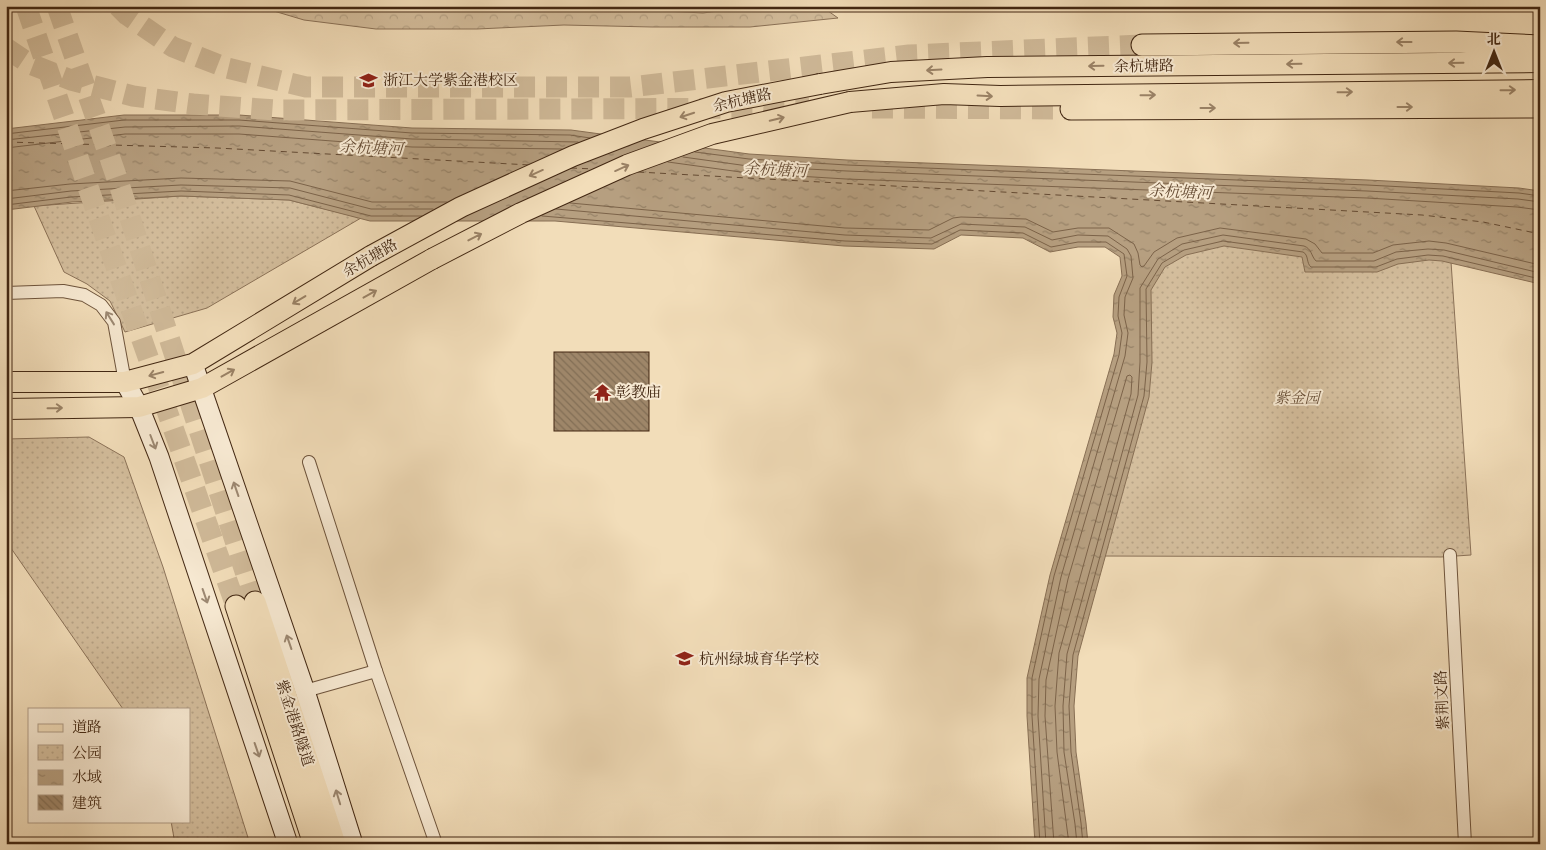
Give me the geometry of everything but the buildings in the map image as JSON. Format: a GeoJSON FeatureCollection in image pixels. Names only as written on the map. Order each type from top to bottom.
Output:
{"type":"FeatureCollection","features":[{"type":"Feature","properties":{"kind":"highway"},"geometry":{"type":"LineString","coordinates":[[1142,45],[1456,42],[1540,46]]}},
{"type":"Feature","properties":{"kind":"highway"},"geometry":{"type":"LineString","coordinates":[[1071,109],[1540,106]]}},
{"type":"Feature","properties":{"kind":"highway","name":"紫金港路隧道"},"geometry":{"type":"LineString","coordinates":[[314,844],[246,604],[335,844]]}},
{"type":"Feature","properties":{"kind":"main road","name":"余杭塘路"},"geometry":{"type":"LineString","coordinates":[[6,382],[125,382],[193,364],[371,256],[461,207],[573,156],[643,129],[726,102],[891,72],[987,67],[1540,62]]}},
{"type":"Feature","properties":{"kind":"main road","name":"余杭塘路"},"geometry":{"type":"LineString","coordinates":[[6,409],[139,407],[202,388],[432,259],[521,213],[627,165],[712,134],[850,102],[944,94],[1000,96],[1540,90]]}},
{"type":"Feature","properties":{"kind":"main road"},"geometry":{"type":"LineString","coordinates":[[193,364],[305,691],[353,844]]}},
{"type":"Feature","properties":{"kind":"main road"},"geometry":{"type":"LineString","coordinates":[[125,382],[139,407],[159,457],[288,844]]}},
{"type":"Feature","properties":{"kind":"street"},"geometry":{"type":"LineString","coordinates":[[6,293],[63,291],[84,295],[101,305],[114,322],[125,382]]}},
{"type":"Feature","properties":{"kind":"street"},"geometry":{"type":"LineString","coordinates":[[309,462],[376,672],[436,844]]}},
{"type":"Feature","properties":{"kind":"street","name":"紫荆文路"},"geometry":{"type":"LineString","coordinates":[[1450,555],[1465,844]]}},
{"type":"Feature","properties":{"kind":"street"},"geometry":{"type":"LineString","coordinates":[[305,691],[376,672]]}},
{"type":"Feature","properties":{"kind":"green space"},"geometry":{"type":"Polygon","coordinates":[[[257,6],[602,6],[609,8],[703,13],[754,6],[821,6],[838,18],[750,27],[564,25],[477,29],[376,29],[304,20],[257,6]]]}},
{"type":"Feature","properties":{"kind":"green space"},"geometry":{"type":"Polygon","coordinates":[[[181,196],[289,200],[361,218],[207,308],[125,332],[110,301],[87,284],[64,272],[34,206],[181,196]]]}},
{"type":"Feature","properties":{"kind":"green space","name":"紫金园"},"geometry":{"type":"Polygon","coordinates":[[[1176,231],[1450,247],[1471,555],[1441,557],[1095,556],[1145,282],[1176,231]]]}},
{"type":"Feature","properties":{"kind":"green space"},"geometry":{"type":"Polygon","coordinates":[[[89,437],[124,457],[163,567],[250,844],[175,844],[171,822],[190,822],[190,708],[122,708],[6,541],[6,439],[89,437]]]}},
{"type":"Feature","properties":{"kind":"water","name":"余杭塘河"},"geometry":{"type":"Polygon","coordinates":[[[124,115],[239,115],[412,128],[571,130],[749,154],[847,160],[1368,180],[1519,188],[1540,191],[1540,284],[1442,261],[1429,260],[1398,264],[1377,272],[1305,272],[1302,257],[1224,246],[1186,255],[1165,267],[1151,290],[1152,362],[1149,397],[1078,656],[1074,706],[1076,752],[1088,844],[1035,844],[1027,716],[1027,678],[1050,575],[1114,354],[1117,333],[1113,317],[1114,295],[1122,276],[1120,257],[1105,247],[1078,247],[1050,252],[1023,238],[961,235],[934,249],[844,246],[555,221],[370,221],[289,200],[181,196],[72,202],[6,210],[6,129],[124,115]]]}},
{"type":"Feature","properties":{"kind":"waterway"},"geometry":{"type":"LineString","coordinates":[[905,6],[942,8],[961,6]]}},
{"type":"Feature","properties":{"kind":"ferry route"},"geometry":{"type":"LineString","coordinates":[[6,142],[217,148],[530,165]]}},
{"type":"Feature","properties":{"kind":"ferry route"},"geometry":{"type":"LineString","coordinates":[[571,168],[595,169]]}},
{"type":"Feature","properties":{"kind":"ferry route"},"geometry":{"type":"LineString","coordinates":[[638,172],[1422,215],[1483,222],[1540,234]]}},
{"type":"Feature","properties":{"kind":"tunnel"},"geometry":{"type":"LineString","coordinates":[[26,6],[236,606]]}},
{"type":"Feature","properties":{"kind":"tunnel"},"geometry":{"type":"LineString","coordinates":[[57,6],[119,184],[255,602]]}},
{"type":"Feature","properties":{"kind":"tunnel"},"geometry":{"type":"LineString","coordinates":[[118,6],[127,15],[173,47],[227,68],[306,87],[630,87],[909,55],[1142,45]]}},
{"type":"Feature","properties":{"kind":"tunnel"},"geometry":{"type":"LineString","coordinates":[[6,48],[30,64],[71,80],[133,96],[193,104],[276,110],[809,108]]}},
{"type":"Feature","properties":{"kind":"tunnel"},"geometry":{"type":"LineString","coordinates":[[872,108],[1071,109]]}},
{"type":"Feature","properties":{"kind":"place","name":"浙江大学紫金港校区"},"geometry":{"type":"Point","coordinates":[369,80]}},
{"type":"Feature","properties":{"kind":"place","name":"彰教庙"},"geometry":{"type":"Point","coordinates":[602,392]}},
{"type":"Feature","properties":{"kind":"place","name":"杭州绿城育华学校"},"geometry":{"type":"Point","coordinates":[685,659]}}]}
